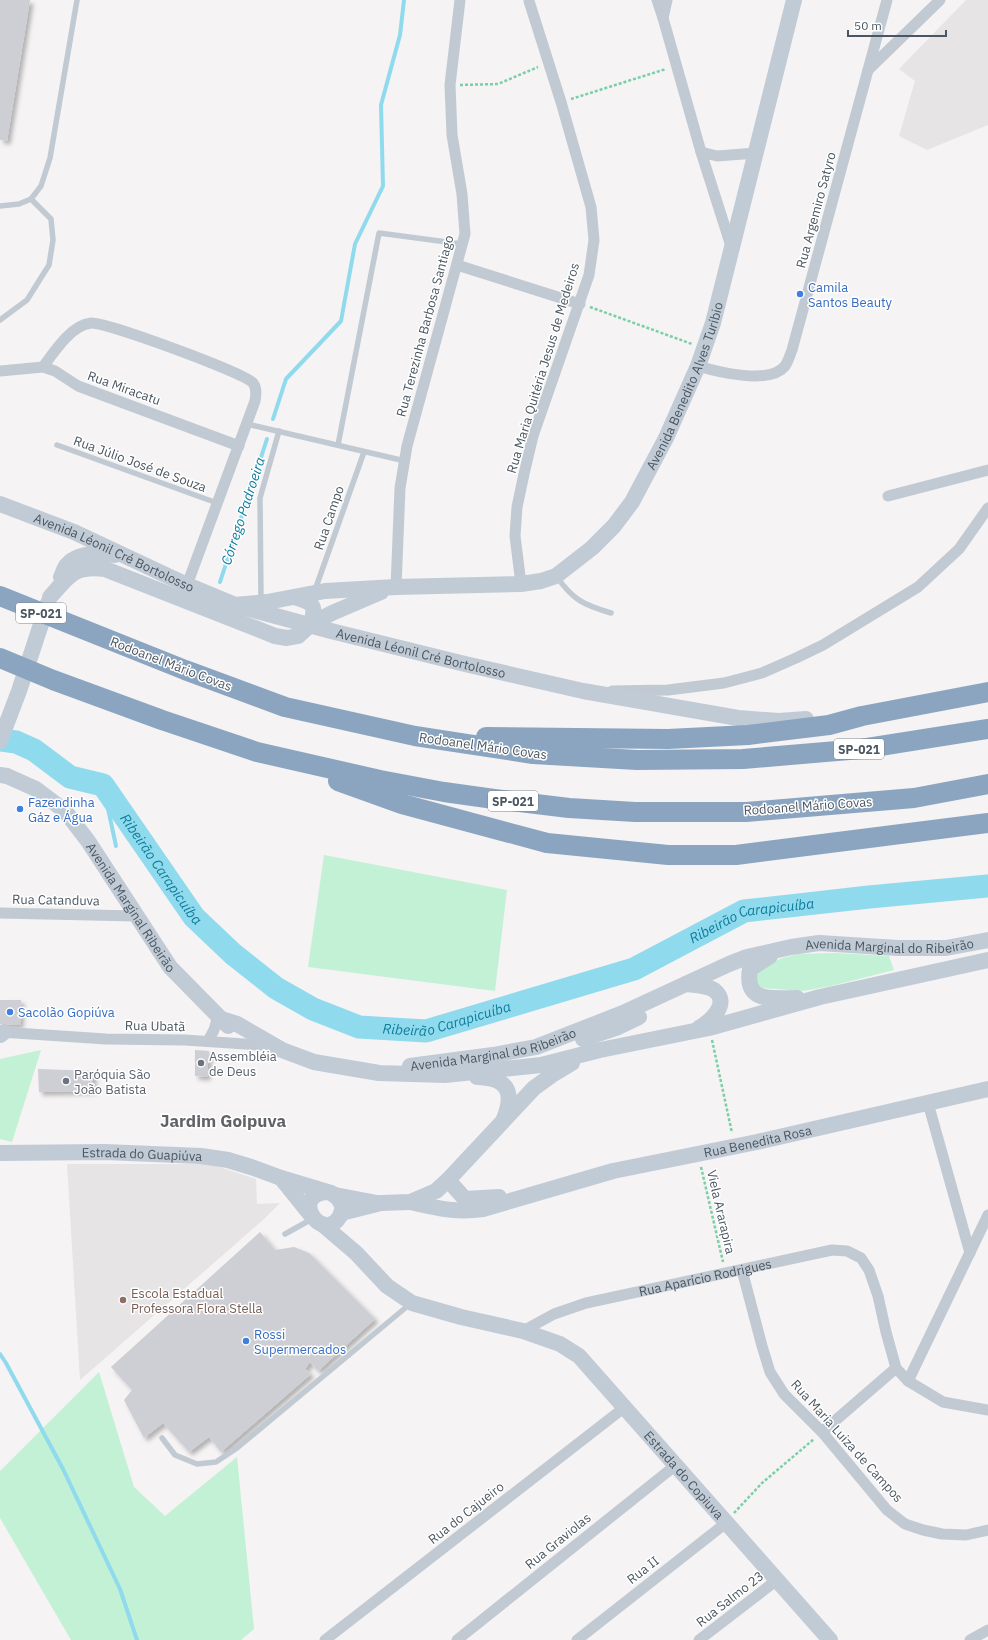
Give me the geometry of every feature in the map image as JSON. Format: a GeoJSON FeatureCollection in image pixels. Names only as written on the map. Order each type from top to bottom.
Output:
{"type":"FeatureCollection","features":[{"type":"Feature","properties":{"kind":"highway","name":"Rodoanel Mário Covas"},"geometry":{"type":"LineString","coordinates":[[2,597],[185,670],[285,707],[415,736],[533,754],[590,759],[743,759],[861,749],[988,729]]}},
{"type":"Feature","properties":{"kind":"highway","name":"Rodoanel Mário Covas"},"geometry":{"type":"LineString","coordinates":[[0,658],[53,680],[162,720],[257,752],[380,780],[444,792],[569,808],[636,812],[746,812],[914,798],[988,784]]}},
{"type":"Feature","properties":{"kind":"highway"},"geometry":{"type":"LineString","coordinates":[[415,736],[676,738],[748,735],[829,725],[862,716],[988,692]]}},
{"type":"Feature","properties":{"kind":"highway"},"geometry":{"type":"LineString","coordinates":[[257,752],[402,804],[547,843],[668,854],[736,854],[988,824]]}},
{"type":"Feature","properties":{"kind":"main road","name":"Avenida Benedito Alves Turíbio"},"geometry":{"type":"LineString","coordinates":[[235,605],[261,603],[326,591],[393,587],[521,584],[541,581],[556,576],[592,548],[614,526],[632,502],[666,438],[705,349],[713,323],[794,0]]}},
{"type":"Feature","properties":{"kind":"main road","name":"Avenida Léonil Cré Bortolosso"},"geometry":{"type":"LineString","coordinates":[[0,504],[74,532],[128,556],[187,585],[235,605],[311,624],[331,631],[465,664],[583,691],[738,718],[779,721],[862,716]]}},
{"type":"Feature","properties":{"kind":"main road"},"geometry":{"type":"LineString","coordinates":[[0,741],[50,597],[67,565],[75,559],[93,554],[104,553],[128,556]]}},
{"type":"Feature","properties":{"kind":"main road","name":"Avenida Benedito Alves Turíbio"},"geometry":{"type":"LineString","coordinates":[[50,597],[71,574],[80,569],[92,567],[105,569],[275,636],[287,638],[298,636],[311,624],[332,613],[393,587]]}},
{"type":"Feature","properties":{"kind":"main road"},"geometry":{"type":"LineString","coordinates":[[295,597],[308,602],[312,606],[314,612],[311,624]]}},
{"type":"Feature","properties":{"kind":"main road","name":"Avenida Marginal Ribeirão"},"geometry":{"type":"LineString","coordinates":[[0,775],[7,776],[36,789],[65,811],[88,840],[170,967],[219,1018],[232,1030],[261,1045],[282,1050]]}},
{"type":"Feature","properties":{"kind":"main road","name":"Avenida Marginal do Ribeirão"},"geometry":{"type":"LineString","coordinates":[[334,1065],[412,1066],[493,1055],[536,1047],[623,1013],[729,964],[747,957],[791,947],[819,943],[898,948],[946,948],[988,940]]}},
{"type":"Feature","properties":{"kind":"main road","name":"Avenida Marginal do Ribeirão"},"geometry":{"type":"LineString","coordinates":[[791,947],[767,957],[753,966],[750,969],[748,979],[750,988],[758,996],[766,998],[820,998]]}},
{"type":"Feature","properties":{"kind":"main road","name":"Avenida Marginal do Ribeirão"},"geometry":{"type":"LineString","coordinates":[[445,1075],[542,1065],[600,1050],[709,1028],[820,998],[988,960]]}},
{"type":"Feature","properties":{"kind":"main road","name":"Avenida Marginal do Ribeirão"},"geometry":{"type":"LineString","coordinates":[[504,1119],[542,1065],[555,1052],[570,1044],[616,1028],[665,1003],[684,985],[704,986],[715,991],[720,1003],[715,1016],[709,1022],[692,1031]]}},
{"type":"Feature","properties":{"kind":"main road"},"geometry":{"type":"LineString","coordinates":[[219,1018],[237,1024],[282,1050],[314,1062],[334,1065]]}},
{"type":"Feature","properties":{"kind":"main road"},"geometry":{"type":"LineString","coordinates":[[448,1180],[534,1088],[569,1065],[600,1050]]}},
{"type":"Feature","properties":{"kind":"main road","name":"Avenida Marginal do Ribeirão"},"geometry":{"type":"LineString","coordinates":[[334,1065],[379,1073],[486,1077],[496,1080],[504,1086],[508,1093],[509,1101],[504,1119]]}},
{"type":"Feature","properties":{"kind":"main road","name":"Rua Benedita Rosa"},"geometry":{"type":"LineString","coordinates":[[331,1193],[381,1203],[410,1202],[450,1211],[462,1211],[494,1206],[612,1171],[698,1155],[988,1089]]}},
{"type":"Feature","properties":{"kind":"main road","name":"Estrada do Guapiúva"},"geometry":{"type":"LineString","coordinates":[[0,1153],[105,1152],[201,1156],[228,1160],[251,1166],[281,1178],[331,1193]]}},
{"type":"Feature","properties":{"kind":"main road","name":"Estrada do Guapiúva"},"geometry":{"type":"LineString","coordinates":[[281,1178],[315,1219]]}},
{"type":"Feature","properties":{"kind":"main road","name":"Rua Benedita Rosa"},"geometry":{"type":"LineString","coordinates":[[410,1202],[436,1191],[448,1180],[465,1198],[528,1196]]}},
{"type":"Feature","properties":{"kind":"main road"},"geometry":{"type":"LineString","coordinates":[[356,1253],[341,1214],[342,1206],[340,1200],[331,1193],[321,1192],[312,1198],[309,1209],[315,1219],[356,1253],[387,1286],[412,1303],[461,1317],[524,1331]]}},
{"type":"Feature","properties":{"kind":"main road","name":"Rua Benedita Rosa"},"geometry":{"type":"LineString","coordinates":[[341,1214],[381,1203]]}},
{"type":"Feature","properties":{"kind":"main road"},"geometry":{"type":"LineString","coordinates":[[315,1219],[333,1223],[341,1214]]}},
{"type":"Feature","properties":{"kind":"main road","name":"Estrada do Copiuva"},"geometry":{"type":"LineString","coordinates":[[524,1331],[560,1344],[579,1356],[830,1640]]}},
{"type":"Feature","properties":{"kind":"street","name":"Rua Terezinha Barbosa Santiago"},"geometry":{"type":"LineString","coordinates":[[393,587],[400,488],[405,461],[417,408],[465,234],[464,212],[452,135],[450,85],[460,0]]}},
{"type":"Feature","properties":{"kind":"street"},"geometry":{"type":"LineString","coordinates":[[657,0],[701,152],[732,247]]}},
{"type":"Feature","properties":{"kind":"street"},"geometry":{"type":"LineString","coordinates":[[663,18],[667,0]]}},
{"type":"Feature","properties":{"kind":"street","name":"Rua Argemiro Satyro"},"geometry":{"type":"LineString","coordinates":[[698,366],[737,375],[760,376],[772,374],[784,367],[794,343],[887,0]]}},
{"type":"Feature","properties":{"kind":"street"},"geometry":{"type":"LineString","coordinates":[[868,71],[940,0]]}},
{"type":"Feature","properties":{"kind":"street","name":"Rua Maria Quitéria Jesus de Medeiros"},"geometry":{"type":"LineString","coordinates":[[521,584],[515,536],[517,507],[524,474],[533,436],[589,275],[594,240],[590,207],[562,102],[529,1]]}},
{"type":"Feature","properties":{"kind":"street"},"geometry":{"type":"LineString","coordinates":[[701,152],[717,156],[756,153]]}},
{"type":"Feature","properties":{"kind":"street"},"geometry":{"type":"LineString","coordinates":[[457,265],[580,304]]}},
{"type":"Feature","properties":{"kind":"street"},"geometry":{"type":"LineString","coordinates":[[43,367],[63,340],[81,326],[90,323],[106,326],[236,373],[249,380],[255,388],[255,401],[187,585]]}},
{"type":"Feature","properties":{"kind":"street","name":"Rua Miracatu"},"geometry":{"type":"LineString","coordinates":[[0,371],[43,367],[55,371],[78,386],[239,446]]}},
{"type":"Feature","properties":{"kind":"street"},"geometry":{"type":"LineString","coordinates":[[888,496],[988,470]]}},
{"type":"Feature","properties":{"kind":"street"},"geometry":{"type":"LineString","coordinates":[[583,691],[668,690],[724,683],[762,673],[796,658],[823,645],[918,587],[959,549],[988,508]]}},
{"type":"Feature","properties":{"kind":"street","name":"Rua Catanduva"},"geometry":{"type":"LineString","coordinates":[[0,913],[136,916]]}},
{"type":"Feature","properties":{"kind":"street"},"geometry":{"type":"LineString","coordinates":[[208,1041],[219,1018]]}},
{"type":"Feature","properties":{"kind":"street","name":"Rua Ubatã"},"geometry":{"type":"LineString","coordinates":[[1,1033],[106,1039],[208,1041],[261,1045]]}},
{"type":"Feature","properties":{"kind":"street"},"geometry":{"type":"LineString","coordinates":[[928,1103],[970,1253]]}},
{"type":"Feature","properties":{"kind":"street"},"geometry":{"type":"LineString","coordinates":[[908,1381],[988,1215]]}},
{"type":"Feature","properties":{"kind":"street","name":"Rua Aparício Rodrigues"},"geometry":{"type":"LineString","coordinates":[[524,1331],[554,1314],[586,1303],[832,1250],[847,1251],[861,1258],[869,1270],[878,1296],[896,1368],[908,1381],[943,1402],[988,1410]]}},
{"type":"Feature","properties":{"kind":"street","name":"Rua Maria Luiza de Campos"},"geometry":{"type":"LineString","coordinates":[[742,1270],[770,1372],[784,1394],[822,1432],[887,1510],[905,1524],[922,1530],[942,1534],[966,1535],[988,1530]]}},
{"type":"Feature","properties":{"kind":"street"},"geometry":{"type":"LineString","coordinates":[[822,1432],[896,1368]]}},
{"type":"Feature","properties":{"kind":"street","name":"Rua do Cajueiro"},"geometry":{"type":"LineString","coordinates":[[325,1640],[625,1407]]}},
{"type":"Feature","properties":{"kind":"street","name":"Rua Graviolas"},"geometry":{"type":"LineString","coordinates":[[457,1640],[676,1465]]}},
{"type":"Feature","properties":{"kind":"street","name":"Rua II"},"geometry":{"type":"LineString","coordinates":[[577,1640],[726,1522]]}},
{"type":"Feature","properties":{"kind":"street","name":"Rua Salmo 23"},"geometry":{"type":"LineString","coordinates":[[699,1640],[777,1580]]}},
{"type":"Feature","properties":{"kind":"street"},"geometry":{"type":"LineString","coordinates":[[970,1640],[988,1630]]}},
{"type":"Feature","properties":{"kind":"lane"},"geometry":{"type":"LineString","coordinates":[[0,206],[20,204],[31,198],[41,186],[50,158],[77,0]]}},
{"type":"Feature","properties":{"kind":"lane"},"geometry":{"type":"LineString","coordinates":[[0,320],[27,300],[49,265],[53,240],[51,219],[31,198]]}},
{"type":"Feature","properties":{"kind":"lane"},"geometry":{"type":"LineString","coordinates":[[338,445],[379,233],[462,244]]}},
{"type":"Feature","properties":{"kind":"lane"},"geometry":{"type":"LineString","coordinates":[[247,424],[405,461]]}},
{"type":"Feature","properties":{"kind":"lane"},"geometry":{"type":"LineString","coordinates":[[261,603],[260,498],[279,431]]}},
{"type":"Feature","properties":{"kind":"lane","name":"Rua Júlio José de Souza"},"geometry":{"type":"LineString","coordinates":[[57,444],[217,503]]}},
{"type":"Feature","properties":{"kind":"lane","name":"Rua Campo"},"geometry":{"type":"LineString","coordinates":[[315,593],[364,452]]}},
{"type":"Feature","properties":{"kind":"lane"},"geometry":{"type":"LineString","coordinates":[[556,576],[567,592],[580,601],[593,608],[611,613]]}},
{"type":"Feature","properties":{"kind":"lane"},"geometry":{"type":"LineString","coordinates":[[285,1234],[315,1219]]}},
{"type":"Feature","properties":{"kind":"lane"},"geometry":{"type":"LineString","coordinates":[[162,1438],[175,1455],[197,1464],[216,1462],[237,1448],[412,1303]]}},
{"type":"Feature","properties":{"kind":"path"},"geometry":{"type":"LineString","coordinates":[[450,85],[498,84],[548,63]]}},
{"type":"Feature","properties":{"kind":"path"},"geometry":{"type":"LineString","coordinates":[[562,102],[676,65]]}},
{"type":"Feature","properties":{"kind":"path"},"geometry":{"type":"LineString","coordinates":[[580,304],[705,349]]}},
{"type":"Feature","properties":{"kind":"path"},"geometry":{"type":"LineString","coordinates":[[709,1028],[735,1146]]}},
{"type":"Feature","properties":{"kind":"path","name":"Viela Ararapira"},"geometry":{"type":"LineString","coordinates":[[698,1155],[725,1274]]}},
{"type":"Feature","properties":{"kind":"path"},"geometry":{"type":"LineString","coordinates":[[726,1522],[762,1483],[822,1432]]}},
{"type":"Feature","properties":{"kind":"shaded area"},"geometry":{"type":"Polygon","coordinates":[[[966,0],[988,0],[988,125],[927,150],[899,136],[915,81],[899,69],[966,0]]]}},
{"type":"Feature","properties":{"kind":"shaded area","name":"Escola Estadual Professora Flora Stella"},"geometry":{"type":"Polygon","coordinates":[[[67,1164],[210,1164],[256,1179],[257,1204],[280,1203],[263,1220],[80,1380],[67,1164]]]}},
{"type":"Feature","properties":{"kind":"green space"},"geometry":{"type":"Polygon","coordinates":[[[324,855],[507,890],[495,991],[308,967],[324,855]]]}},
{"type":"Feature","properties":{"kind":"green space"},"geometry":{"type":"Polygon","coordinates":[[[835,953],[889,956],[894,970],[831,986],[803,991],[761,988],[755,979],[758,971],[763,967],[782,958],[799,954],[835,953]]]}},
{"type":"Feature","properties":{"kind":"green space"},"geometry":{"type":"Polygon","coordinates":[[[41,1050],[12,1142],[0,1139],[0,1059],[41,1050]]]}},
{"type":"Feature","properties":{"kind":"green space"},"geometry":{"type":"Polygon","coordinates":[[[99,1372],[134,1487],[165,1516],[237,1457],[254,1629],[241,1640],[71,1640],[0,1518],[0,1471],[99,1372]]]}},
{"type":"Feature","properties":{"kind":"building"},"geometry":{"type":"Polygon","coordinates":[[[0,0],[30,0],[7,141],[0,140],[0,0]]]}},
{"type":"Feature","properties":{"kind":"building","name":"Sacolão Gopiúva"},"geometry":{"type":"Polygon","coordinates":[[[0,1000],[21,1000],[20,1025],[0,1024],[0,1000]]]}},
{"type":"Feature","properties":{"kind":"building","name":"Assembléia de Deus"},"geometry":{"type":"Polygon","coordinates":[[[195,1050],[209,1051],[207,1077],[195,1076],[195,1050]]]}},
{"type":"Feature","properties":{"kind":"building","name":"Paróquia São João Batista"},"geometry":{"type":"Polygon","coordinates":[[[38,1069],[93,1071],[93,1091],[39,1092],[38,1069]]]}},
{"type":"Feature","properties":{"kind":"building","name":"Rossi Supermercados"},"geometry":{"type":"Polygon","coordinates":[[[260,1232],[275,1250],[294,1247],[309,1253],[375,1319],[318,1371],[310,1362],[305,1369],[311,1374],[221,1452],[209,1437],[189,1452],[163,1423],[144,1438],[124,1400],[132,1390],[111,1367],[260,1232]]]}},
{"type":"Feature","properties":{"kind":"waterway","name":"Córrego Padroeira"},"geometry":{"type":"LineString","coordinates":[[273,419],[286,379],[341,321],[355,244],[383,186],[381,105],[400,35],[404,0]]}},
{"type":"Feature","properties":{"kind":"waterway","name":"Córrego Padroeira"},"geometry":{"type":"LineString","coordinates":[[220,582],[267,439]]}},
{"type":"Feature","properties":{"kind":"waterway","name":"Ribeirão Carapicuíba"},"geometry":{"type":"LineString","coordinates":[[0,740],[16,742],[34,750],[70,777],[103,785],[194,917],[233,954],[276,988],[313,1009],[359,1027],[426,1031],[634,969],[744,911],[988,886]]}},
{"type":"Feature","properties":{"kind":"waterway"},"geometry":{"type":"LineString","coordinates":[[103,785],[116,846]]}},
{"type":"Feature","properties":{"kind":"waterway"},"geometry":{"type":"LineString","coordinates":[[0,1354],[63,1469],[120,1589],[137,1640]]}},
{"type":"Feature","properties":{"kind":"place","name":"Camila Santos Beauty"},"geometry":{"type":"Point","coordinates":[800,294]}},
{"type":"Feature","properties":{"kind":"place","name":"Fazendinha Gáz e Água"},"geometry":{"type":"Point","coordinates":[20,809]}},
{"type":"Feature","properties":{"kind":"place","name":"Sacolão Gopiúva"},"geometry":{"type":"Point","coordinates":[10,1012]}},
{"type":"Feature","properties":{"kind":"place","name":"Assembléia de Deus"},"geometry":{"type":"Point","coordinates":[201,1063]}},
{"type":"Feature","properties":{"kind":"place","name":"Paróquia São João Batista"},"geometry":{"type":"Point","coordinates":[66,1081]}},
{"type":"Feature","properties":{"kind":"place","name":"Escola Estadual Professora Flora Stella"},"geometry":{"type":"Point","coordinates":[123,1300]}},
{"type":"Feature","properties":{"kind":"place","name":"Rossi Supermercados"},"geometry":{"type":"Point","coordinates":[246,1341]}},
{"type":"Feature","properties":{"kind":"district","name":"Jardim Goipuva"},"geometry":{"type":"Point","coordinates":[223,1121]}}]}
